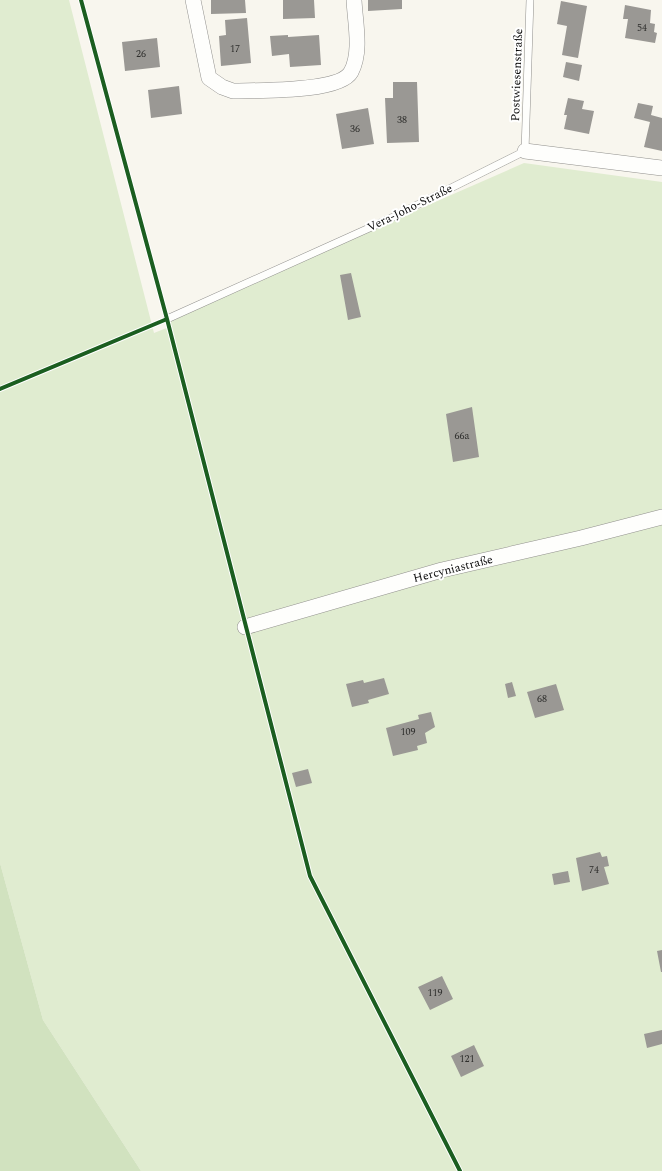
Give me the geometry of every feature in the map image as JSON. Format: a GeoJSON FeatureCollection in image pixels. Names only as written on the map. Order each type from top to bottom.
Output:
{"type":"FeatureCollection","features":[{"type":"Feature","properties":{"kind":"street"},"geometry":{"type":"LineString","coordinates":[[193,0],[209,78],[222,88],[233,91],[318,87],[335,84],[346,78],[354,65],[357,50],[354,0]]}},
{"type":"Feature","properties":{"kind":"street"},"geometry":{"type":"LineString","coordinates":[[525,151],[662,168]]}},
{"type":"Feature","properties":{"kind":"street","name":"Hercyniastraße"},"geometry":{"type":"LineString","coordinates":[[245,627],[442,570],[581,538],[662,517]]}},
{"type":"Feature","properties":{"kind":"lane","name":"Postwiesenstraße"},"geometry":{"type":"LineString","coordinates":[[525,151],[530,0]]}},
{"type":"Feature","properties":{"kind":"lane","name":"Vera-Joho-Straße"},"geometry":{"type":"LineString","coordinates":[[167,319],[387,220],[525,151]]}},
{"type":"Feature","properties":{"kind":"green space"},"geometry":{"type":"Polygon","coordinates":[[[0,0],[69,0],[154,333],[169,327],[168,319],[524,163],[662,182],[662,1171],[141,1171],[43,1020],[0,863],[0,0]]]}},
{"type":"Feature","properties":{"kind":"green space"},"geometry":{"type":"Polygon","coordinates":[[[0,863],[43,1020],[141,1171],[0,1171],[0,863]]]}},
{"type":"Feature","properties":{"kind":"building"},"geometry":{"type":"Polygon","coordinates":[[[211,0],[245,0],[246,13],[211,14],[211,0]]]}},
{"type":"Feature","properties":{"kind":"building"},"geometry":{"type":"Polygon","coordinates":[[[283,0],[314,0],[315,18],[283,19],[283,0]]]}},
{"type":"Feature","properties":{"kind":"building"},"geometry":{"type":"Polygon","coordinates":[[[368,0],[402,0],[402,9],[368,11],[368,0]]]}},
{"type":"Feature","properties":{"kind":"building"},"geometry":{"type":"Polygon","coordinates":[[[561,1],[587,6],[578,58],[562,55],[567,26],[557,24],[561,1]]]}},
{"type":"Feature","properties":{"kind":"building"},"geometry":{"type":"Polygon","coordinates":[[[625,5],[651,10],[650,23],[655,24],[654,32],[657,33],[655,43],[625,38],[628,19],[623,19],[625,5]]]}},
{"type":"Feature","properties":{"kind":"building"},"geometry":{"type":"Polygon","coordinates":[[[247,18],[251,63],[221,66],[219,36],[226,35],[225,20],[247,18]]]}},
{"type":"Feature","properties":{"kind":"building"},"geometry":{"type":"Polygon","coordinates":[[[288,35],[288,37],[319,35],[321,65],[290,67],[289,54],[272,56],[270,36],[288,35]]]}},
{"type":"Feature","properties":{"kind":"building"},"geometry":{"type":"Polygon","coordinates":[[[157,38],[160,67],[125,71],[122,42],[157,38]]]}},
{"type":"Feature","properties":{"kind":"building"},"geometry":{"type":"Polygon","coordinates":[[[566,62],[582,65],[579,81],[563,77],[566,62]]]}},
{"type":"Feature","properties":{"kind":"building"},"geometry":{"type":"Polygon","coordinates":[[[393,82],[417,82],[419,142],[387,143],[385,98],[393,98],[393,82]]]}},
{"type":"Feature","properties":{"kind":"building"},"geometry":{"type":"Polygon","coordinates":[[[179,86],[182,114],[151,118],[148,90],[179,86]]]}},
{"type":"Feature","properties":{"kind":"building"},"geometry":{"type":"Polygon","coordinates":[[[568,98],[584,101],[582,109],[594,111],[589,134],[564,129],[567,115],[564,115],[568,98]]]}},
{"type":"Feature","properties":{"kind":"building"},"geometry":{"type":"Polygon","coordinates":[[[638,103],[653,106],[651,115],[662,118],[662,151],[644,147],[650,122],[634,118],[638,103]]]}},
{"type":"Feature","properties":{"kind":"building"},"geometry":{"type":"Polygon","coordinates":[[[368,108],[374,144],[342,149],[336,114],[368,108]]]}},
{"type":"Feature","properties":{"kind":"building"},"geometry":{"type":"Polygon","coordinates":[[[351,273],[361,317],[348,320],[340,275],[351,273]]]}},
{"type":"Feature","properties":{"kind":"building"},"geometry":{"type":"Polygon","coordinates":[[[472,407],[479,457],[453,462],[446,414],[472,407]]]}},
{"type":"Feature","properties":{"kind":"building"},"geometry":{"type":"Polygon","coordinates":[[[384,678],[389,694],[368,700],[369,703],[352,707],[346,684],[363,680],[364,683],[384,678]]]}},
{"type":"Feature","properties":{"kind":"building"},"geometry":{"type":"Polygon","coordinates":[[[512,682],[516,696],[508,698],[505,684],[512,682]]]}},
{"type":"Feature","properties":{"kind":"building"},"geometry":{"type":"Polygon","coordinates":[[[556,684],[564,710],[535,718],[527,692],[556,684]]]}},
{"type":"Feature","properties":{"kind":"building"},"geometry":{"type":"Polygon","coordinates":[[[431,712],[435,727],[425,733],[427,743],[417,746],[418,750],[393,756],[386,728],[419,719],[418,715],[431,712]]]}},
{"type":"Feature","properties":{"kind":"building"},"geometry":{"type":"Polygon","coordinates":[[[308,769],[312,783],[296,787],[292,773],[308,769]]]}},
{"type":"Feature","properties":{"kind":"building"},"geometry":{"type":"Polygon","coordinates":[[[600,852],[602,857],[607,856],[609,866],[604,867],[609,884],[582,891],[576,858],[600,852]]]}},
{"type":"Feature","properties":{"kind":"building"},"geometry":{"type":"Polygon","coordinates":[[[568,871],[570,882],[554,885],[552,874],[568,871]]]}},
{"type":"Feature","properties":{"kind":"building"},"geometry":{"type":"Polygon","coordinates":[[[662,950],[662,972],[661,972],[657,951],[662,950]]]}},
{"type":"Feature","properties":{"kind":"building"},"geometry":{"type":"Polygon","coordinates":[[[442,976],[453,999],[430,1010],[418,987],[442,976]]]}},
{"type":"Feature","properties":{"kind":"building"},"geometry":{"type":"Polygon","coordinates":[[[662,1030],[662,1044],[647,1048],[644,1034],[662,1030]]]}},
{"type":"Feature","properties":{"kind":"building"},"geometry":{"type":"Polygon","coordinates":[[[474,1045],[484,1066],[461,1077],[451,1056],[474,1045]]]}},
{"type":"Feature","properties":{"kind":"cycle path"},"geometry":{"type":"LineString","coordinates":[[81,0],[167,319],[310,876],[460,1171]]}},
{"type":"Feature","properties":{"kind":"cycle path"},"geometry":{"type":"LineString","coordinates":[[0,389],[167,319]]}}]}
